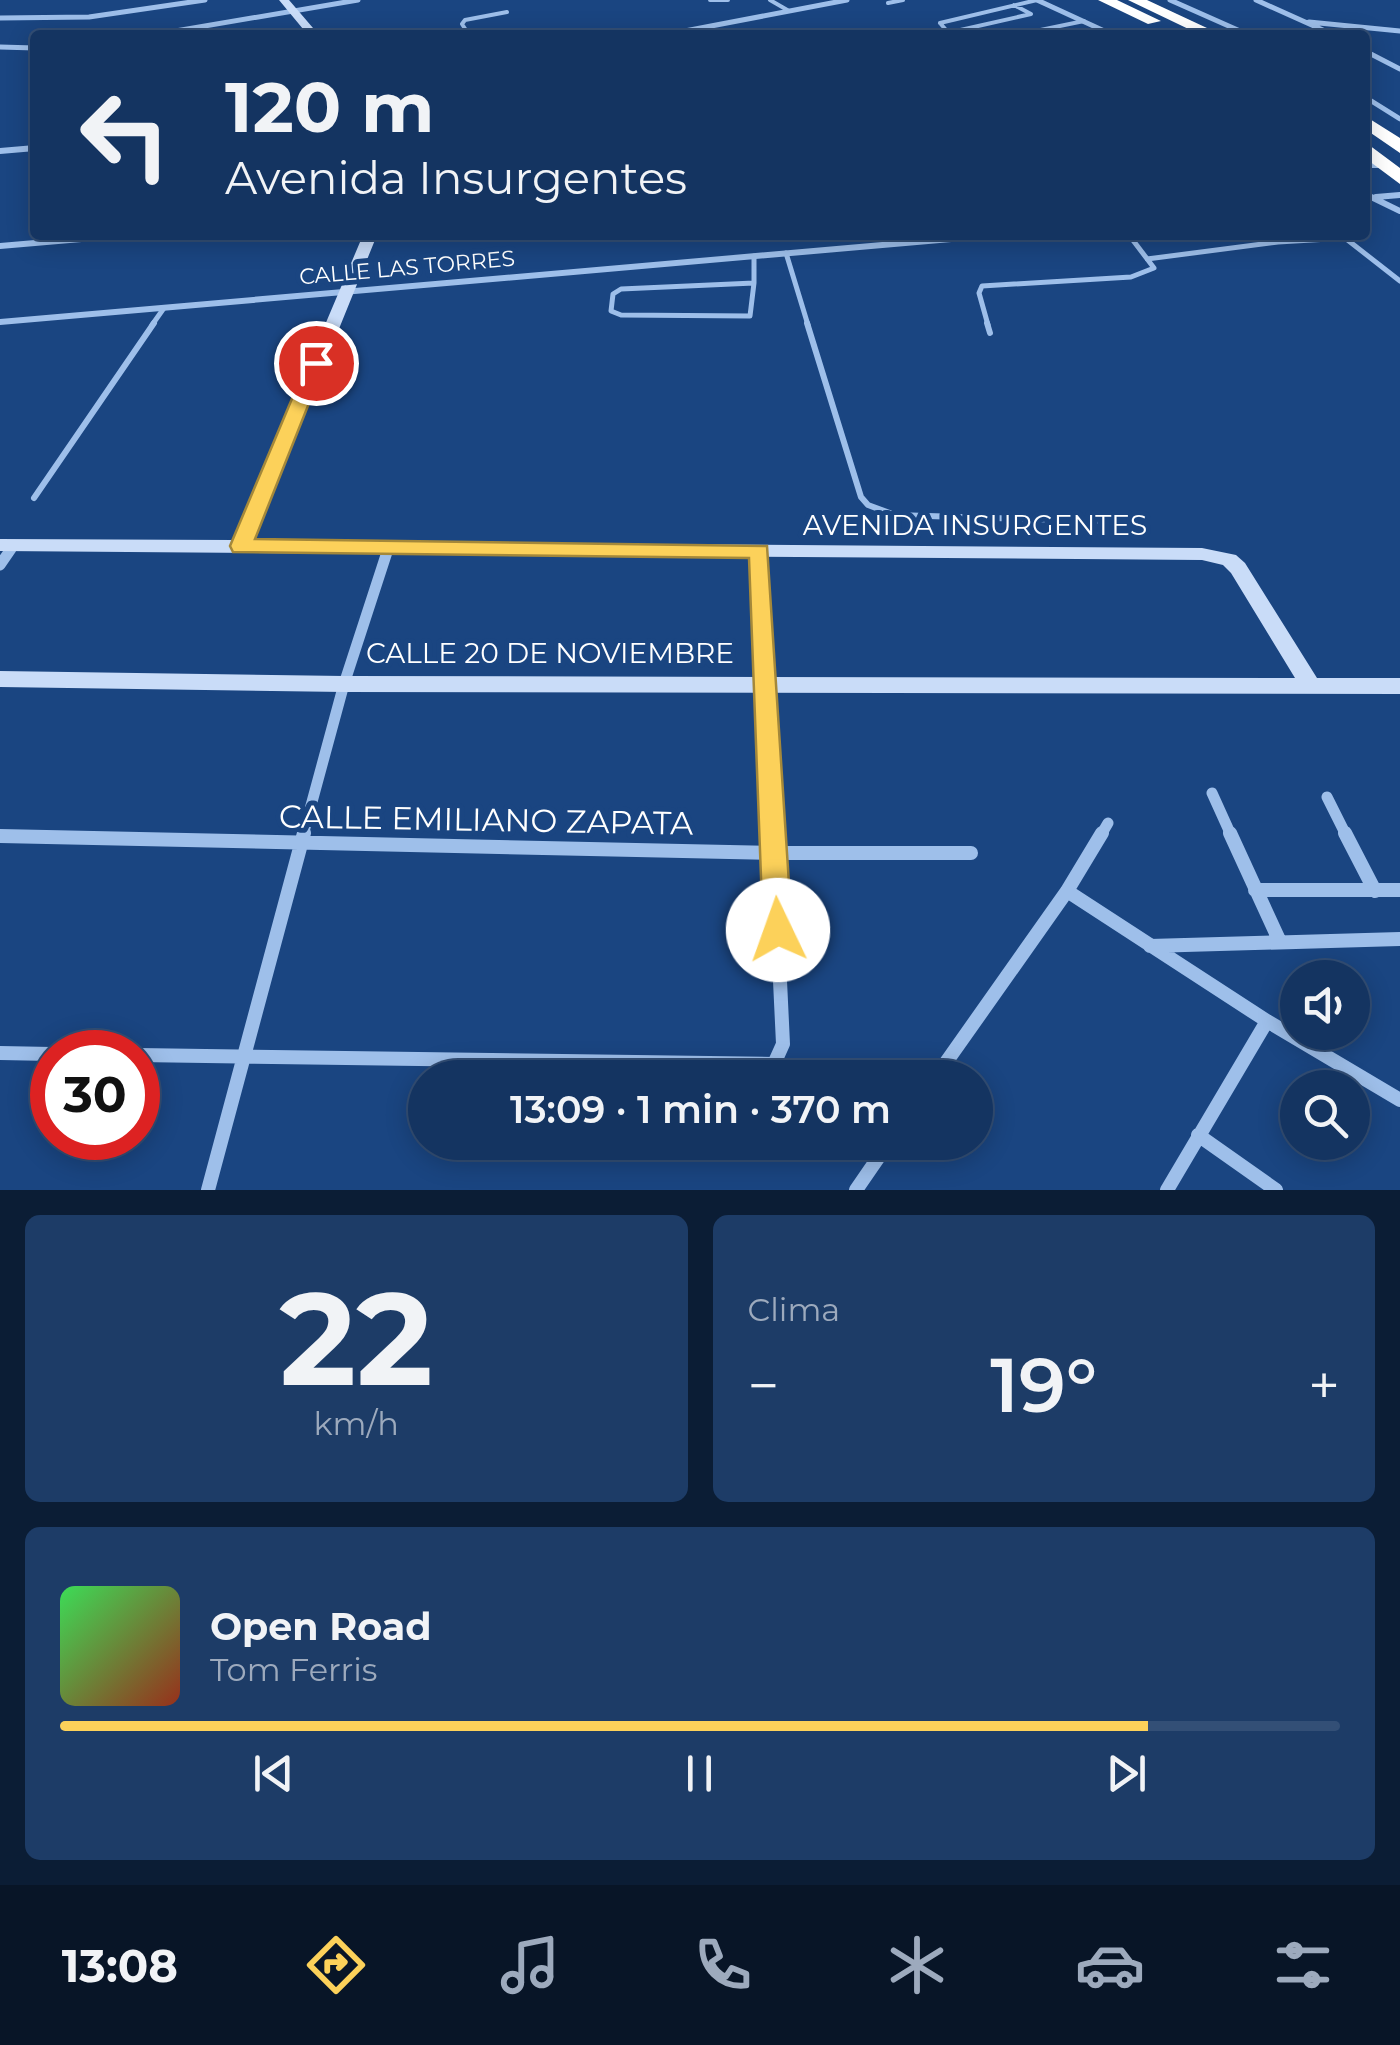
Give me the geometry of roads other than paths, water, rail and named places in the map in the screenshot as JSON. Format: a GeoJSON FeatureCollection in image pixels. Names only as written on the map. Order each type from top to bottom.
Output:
{"type":"FeatureCollection","features":[{"type":"Feature","properties":{"kind":"highway"},"geometry":{"type":"LineString","coordinates":[[1105,0],[1172,30]]}},
{"type":"Feature","properties":{"kind":"highway"},"geometry":{"type":"LineString","coordinates":[[1135,0],[1203,30]]}},
{"type":"Feature","properties":{"kind":"highway"},"geometry":{"type":"LineString","coordinates":[[1370,125],[1400,147]]}},
{"type":"Feature","properties":{"kind":"street"},"geometry":{"type":"LineString","coordinates":[[0,18],[89,17],[204,0]]}},
{"type":"Feature","properties":{"kind":"street"},"geometry":{"type":"LineString","coordinates":[[284,0],[310,30]]}},
{"type":"Feature","properties":{"kind":"street"},"geometry":{"type":"LineString","coordinates":[[182,30],[358,0]]}},
{"type":"Feature","properties":{"kind":"street"},"geometry":{"type":"LineString","coordinates":[[690,30],[847,0]]}},
{"type":"Feature","properties":{"kind":"street"},"geometry":{"type":"LineString","coordinates":[[1037,0],[1103,30]]}},
{"type":"Feature","properties":{"kind":"street"},"geometry":{"type":"LineString","coordinates":[[1170,0],[1239,30]]}},
{"type":"Feature","properties":{"kind":"street"},"geometry":{"type":"LineString","coordinates":[[1256,0],[1324,30]]}},
{"type":"Feature","properties":{"kind":"street"},"geometry":{"type":"LineString","coordinates":[[1309,22],[1400,31]]}},
{"type":"Feature","properties":{"kind":"street"},"geometry":{"type":"LineString","coordinates":[[0,47],[30,48]]}},
{"type":"Feature","properties":{"kind":"street"},"geometry":{"type":"LineString","coordinates":[[1370,53],[1400,69]]}},
{"type":"Feature","properties":{"kind":"street"},"geometry":{"type":"LineString","coordinates":[[1370,101],[1400,119]]}},
{"type":"Feature","properties":{"kind":"street"},"geometry":{"type":"LineString","coordinates":[[0,151],[30,148]]}},
{"type":"Feature","properties":{"kind":"street"},"geometry":{"type":"LineString","coordinates":[[1370,197],[1400,194]]}},
{"type":"Feature","properties":{"kind":"street"},"geometry":{"type":"LineString","coordinates":[[1370,198],[1400,211]]}},
{"type":"Feature","properties":{"kind":"street"},"geometry":{"type":"LineString","coordinates":[[0,246],[70,240]]}},
{"type":"Feature","properties":{"kind":"street"},"geometry":{"type":"LineString","coordinates":[[241,546],[368,240]]}},
{"type":"Feature","properties":{"kind":"street","name":"CALLE LAS TORRES"},"geometry":{"type":"LineString","coordinates":[[0,322],[938,240]]}},
{"type":"Feature","properties":{"kind":"street"},"geometry":{"type":"LineString","coordinates":[[0,566],[7,545]]}},
{"type":"Feature","properties":{"kind":"street","name":"AVENIDA INSURGENTES"},"geometry":{"type":"LineString","coordinates":[[7,545],[1202,554],[1229,560],[1246,578],[1310,686]]}},
{"type":"Feature","properties":{"kind":"street"},"geometry":{"type":"LineString","coordinates":[[208,1190],[344,684],[388,548]]}},
{"type":"Feature","properties":{"kind":"street"},"geometry":{"type":"LineString","coordinates":[[160,1055],[768,1067],[778,1060],[783,1044],[760,551]]}},
{"type":"Feature","properties":{"kind":"street","name":"CALLE 20 DE NOVIEMBRE"},"geometry":{"type":"LineString","coordinates":[[0,679],[344,684],[1400,686]]}},
{"type":"Feature","properties":{"kind":"street"},"geometry":{"type":"LineString","coordinates":[[1212,794],[1280,942]]}},
{"type":"Feature","properties":{"kind":"street"},"geometry":{"type":"LineString","coordinates":[[1327,797],[1375,891]]}},
{"type":"Feature","properties":{"kind":"street"},"geometry":{"type":"LineString","coordinates":[[948,1060],[1067,891],[1108,823]]}},
{"type":"Feature","properties":{"kind":"street","name":"CALLE EMILIANO ZAPATA"},"geometry":{"type":"LineString","coordinates":[[0,836],[971,854]]}},
{"type":"Feature","properties":{"kind":"street"},"geometry":{"type":"LineString","coordinates":[[1255,890],[1400,890]]}},
{"type":"Feature","properties":{"kind":"street"},"geometry":{"type":"LineString","coordinates":[[1067,891],[1267,1021],[1400,1100]]}},
{"type":"Feature","properties":{"kind":"street"},"geometry":{"type":"LineString","coordinates":[[1149,946],[1400,939]]}},
{"type":"Feature","properties":{"kind":"street"},"geometry":{"type":"LineString","coordinates":[[1167,1190],[1267,1021]]}},
{"type":"Feature","properties":{"kind":"street"},"geometry":{"type":"LineString","coordinates":[[0,1053],[30,1054]]}},
{"type":"Feature","properties":{"kind":"street"},"geometry":{"type":"LineString","coordinates":[[1198,1135],[1276,1190]]}},
{"type":"Feature","properties":{"kind":"street"},"geometry":{"type":"LineString","coordinates":[[856,1190],[877,1160]]}},
{"type":"Feature","properties":{"kind":"lane"},"geometry":{"type":"LineString","coordinates":[[710,0],[728,0]]}},
{"type":"Feature","properties":{"kind":"lane"},"geometry":{"type":"LineString","coordinates":[[770,0],[789,11]]}},
{"type":"Feature","properties":{"kind":"lane"},"geometry":{"type":"LineString","coordinates":[[888,3],[903,0]]}},
{"type":"Feature","properties":{"kind":"lane"},"geometry":{"type":"LineString","coordinates":[[953,30],[938,24],[1037,0]]}},
{"type":"Feature","properties":{"kind":"lane"},"geometry":{"type":"LineString","coordinates":[[960,30],[1031,14],[1014,5]]}},
{"type":"Feature","properties":{"kind":"lane"},"geometry":{"type":"LineString","coordinates":[[466,30],[464,20],[507,12]]}},
{"type":"Feature","properties":{"kind":"lane"},"geometry":{"type":"LineString","coordinates":[[1040,30],[1084,21]]}},
{"type":"Feature","properties":{"kind":"lane"},"geometry":{"type":"LineString","coordinates":[[990,333],[979,293],[982,286],[1131,278],[1152,272],[1154,268],[1133,240]]}},
{"type":"Feature","properties":{"kind":"lane"},"geometry":{"type":"LineString","coordinates":[[1148,259],[1232,246],[1318,240]]}},
{"type":"Feature","properties":{"kind":"lane"},"geometry":{"type":"LineString","coordinates":[[1349,240],[1400,281]]}},
{"type":"Feature","properties":{"kind":"lane"},"geometry":{"type":"LineString","coordinates":[[786,253],[861,497],[868,505],[895,515],[1098,521]]}},
{"type":"Feature","properties":{"kind":"lane"},"geometry":{"type":"LineString","coordinates":[[754,256],[754,283],[753,312],[744,318],[621,315],[610,311],[614,294],[621,290],[754,283]]}},
{"type":"Feature","properties":{"kind":"lane"},"geometry":{"type":"LineString","coordinates":[[34,498],[164,308]]}}]}
